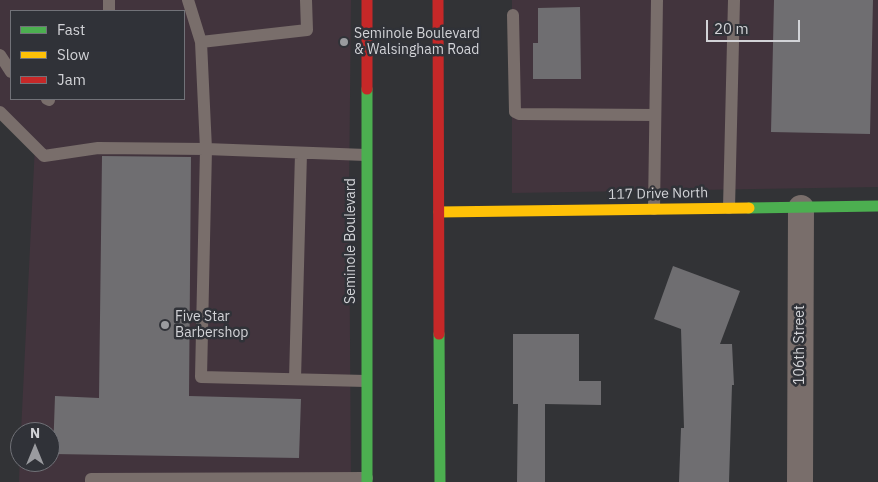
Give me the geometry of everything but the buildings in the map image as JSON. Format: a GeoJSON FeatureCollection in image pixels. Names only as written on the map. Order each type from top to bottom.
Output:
{"type":"FeatureCollection","features":[{"type":"Feature","properties":{"kind":"main road","name":"Seminole Boulevard"},"geometry":{"type":"LineString","coordinates":[[367,480],[366,155],[368,0]]}},
{"type":"Feature","properties":{"kind":"main road"},"geometry":{"type":"LineString","coordinates":[[438,0],[440,482]]}},
{"type":"Feature","properties":{"kind":"main road","name":"117 Drive North"},"geometry":{"type":"LineString","coordinates":[[439,212],[878,206]]}},
{"type":"Feature","properties":{"kind":"street","name":"106th Street"},"geometry":{"type":"LineString","coordinates":[[800,482],[801,208]]}},
{"type":"Feature","properties":{"kind":"lane"},"geometry":{"type":"LineString","coordinates":[[188,0],[200,42],[206,149],[202,377],[366,381]]}},
{"type":"Feature","properties":{"kind":"lane"},"geometry":{"type":"LineString","coordinates":[[200,42],[307,30],[306,0]]}},
{"type":"Feature","properties":{"kind":"lane"},"geometry":{"type":"LineString","coordinates":[[654,209],[657,0]]}},
{"type":"Feature","properties":{"kind":"lane"},"geometry":{"type":"LineString","coordinates":[[729,208],[734,0]]}},
{"type":"Feature","properties":{"kind":"lane"},"geometry":{"type":"LineString","coordinates":[[514,15],[515,112],[520,114],[655,115]]}},
{"type":"Feature","properties":{"kind":"lane"},"geometry":{"type":"LineString","coordinates":[[0,55],[10,70]]}},
{"type":"Feature","properties":{"kind":"lane"},"geometry":{"type":"LineString","coordinates":[[0,112],[44,156],[98,148],[206,149],[366,155]]}},
{"type":"Feature","properties":{"kind":"lane"},"geometry":{"type":"LineString","coordinates":[[295,379],[301,153]]}},
{"type":"Feature","properties":{"kind":"lane"},"geometry":{"type":"LineString","coordinates":[[91,482],[91,478],[367,480]]}},
{"type":"Feature","properties":{"kind":"shaded area"},"geometry":{"type":"Polygon","coordinates":[[[0,0],[351,0],[349,195],[351,482],[19,482],[19,472],[60,472],[60,422],[21,422],[35,145],[0,111],[0,0]]]}},
{"type":"Feature","properties":{"kind":"shaded area"},"geometry":{"type":"Polygon","coordinates":[[[512,0],[878,0],[878,187],[512,193],[512,0]]]}},
{"type":"Feature","properties":{"kind":"traffic: fast"},"geometry":{"type":"LineString","coordinates":[[367,89],[367,482]]}},
{"type":"Feature","properties":{"kind":"traffic: fast"},"geometry":{"type":"LineString","coordinates":[[749,208],[878,206]]}},
{"type":"Feature","properties":{"kind":"traffic: fast"},"geometry":{"type":"LineString","coordinates":[[439,334],[440,482]]}},
{"type":"Feature","properties":{"kind":"traffic: slow"},"geometry":{"type":"LineString","coordinates":[[439,212],[749,208]]}},
{"type":"Feature","properties":{"kind":"traffic: jam"},"geometry":{"type":"LineString","coordinates":[[367,0],[367,89]]}},
{"type":"Feature","properties":{"kind":"traffic: jam"},"geometry":{"type":"LineString","coordinates":[[438,0],[439,334]]}},
{"type":"Feature","properties":{"kind":"place","name":"Seminole Boulevard & Walsingham Road"},"geometry":{"type":"Point","coordinates":[344,42]}},
{"type":"Feature","properties":{"kind":"place","name":"Five Star Barbershop"},"geometry":{"type":"Point","coordinates":[165,325]}}]}
